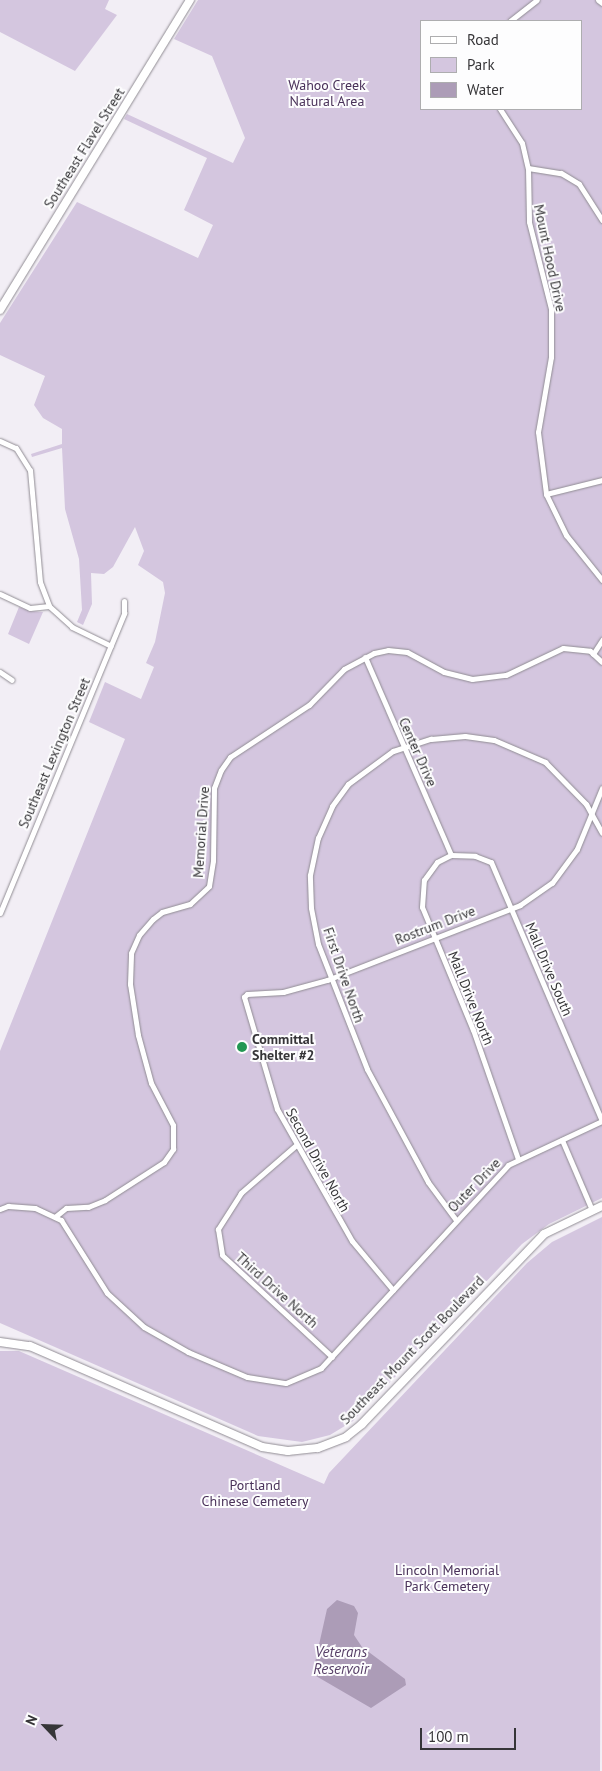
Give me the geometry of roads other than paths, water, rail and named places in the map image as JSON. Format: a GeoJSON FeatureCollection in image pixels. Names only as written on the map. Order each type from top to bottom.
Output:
{"type":"FeatureCollection","features":[{"type":"Feature","properties":{"kind":"main road","name":"Southeast Flavel Street"},"geometry":{"type":"LineString","coordinates":[[0,310],[190,0]]}},
{"type":"Feature","properties":{"kind":"main road","name":"Southeast Mount Scott Boulevard"},"geometry":{"type":"LineString","coordinates":[[4,1342],[30,1346],[262,1447],[288,1452],[318,1448],[346,1437],[362,1424],[528,1248],[552,1229],[602,1206]]}},
{"type":"Feature","properties":{"kind":"main road"},"geometry":{"type":"LineString","coordinates":[[0,1335],[4,1342]]}},
{"type":"Feature","properties":{"kind":"street"},"geometry":{"type":"LineString","coordinates":[[511,20],[537,0]]}},
{"type":"Feature","properties":{"kind":"street"},"geometry":{"type":"LineString","coordinates":[[598,0],[602,3]]}},
{"type":"Feature","properties":{"kind":"street","name":"Mount Hood Drive"},"geometry":{"type":"LineString","coordinates":[[501,110],[522,143],[528,168],[529,222],[547,286],[552,321],[551,357],[538,432],[546,494],[566,535],[602,580]]}},
{"type":"Feature","properties":{"kind":"street"},"geometry":{"type":"LineString","coordinates":[[528,168],[561,173],[575,181],[586,193],[602,220]]}},
{"type":"Feature","properties":{"kind":"street"},"geometry":{"type":"LineString","coordinates":[[0,440],[16,448],[30,470],[40,582],[48,606],[72,628],[111,646]]}},
{"type":"Feature","properties":{"kind":"street"},"geometry":{"type":"LineString","coordinates":[[546,494],[602,480]]}},
{"type":"Feature","properties":{"kind":"street"},"geometry":{"type":"LineString","coordinates":[[0,594],[30,608],[48,606]]}},
{"type":"Feature","properties":{"kind":"street","name":"Southeast Lexington Street"},"geometry":{"type":"LineString","coordinates":[[0,913],[124,614],[124,601]]}},
{"type":"Feature","properties":{"kind":"street"},"geometry":{"type":"LineString","coordinates":[[593,654],[602,640]]}},
{"type":"Feature","properties":{"kind":"street","name":"Memorial Drive"},"geometry":{"type":"LineString","coordinates":[[56,1216],[66,1208],[88,1207],[105,1200],[164,1162],[173,1150],[173,1125],[151,1083],[138,1035],[130,962],[134,943],[149,923],[162,912],[197,899],[209,886],[213,861],[214,788],[221,770],[234,754],[294,716],[344,669],[365,657],[397,650],[415,655],[452,675],[484,679],[506,675],[563,648],[580,649],[593,654],[602,662]]}},
{"type":"Feature","properties":{"kind":"street","name":"Center Drive"},"geometry":{"type":"LineString","coordinates":[[365,657],[403,748],[452,855]]}},
{"type":"Feature","properties":{"kind":"street"},"geometry":{"type":"LineString","coordinates":[[0,672],[12,680]]}},
{"type":"Feature","properties":{"kind":"street","name":"First Drive North"},"geometry":{"type":"LineString","coordinates":[[456,1220],[428,1182],[367,1069],[318,944],[312,908],[310,875],[318,838],[332,806],[348,784],[392,751],[431,739],[457,737],[494,740],[545,762],[592,812],[602,832]]}},
{"type":"Feature","properties":{"kind":"street"},"geometry":{"type":"LineString","coordinates":[[592,812],[602,788]]}},
{"type":"Feature","properties":{"kind":"street","name":"Rostrum Drive"},"geometry":{"type":"LineString","coordinates":[[244,998],[247,994],[283,992],[331,977],[512,908],[552,883],[577,849],[592,812]]}},
{"type":"Feature","properties":{"kind":"street","name":"Mall Drive South"},"geometry":{"type":"LineString","coordinates":[[452,855],[475,856],[491,862],[602,1121]]}},
{"type":"Feature","properties":{"kind":"street","name":"Mall Drive North"},"geometry":{"type":"LineString","coordinates":[[452,855],[437,862],[424,880],[422,907],[473,1030],[518,1159]]}},
{"type":"Feature","properties":{"kind":"street","name":"Second Drive North"},"geometry":{"type":"LineString","coordinates":[[244,998],[276,1109],[352,1241],[393,1290]]}},
{"type":"Feature","properties":{"kind":"street","name":"Outer Drive"},"geometry":{"type":"LineString","coordinates":[[56,1216],[66,1224],[99,1282],[119,1307],[144,1327],[188,1352],[247,1377],[275,1384],[309,1375],[332,1356],[500,1172],[518,1159],[602,1121]]}},
{"type":"Feature","properties":{"kind":"street"},"geometry":{"type":"LineString","coordinates":[[562,1140],[592,1210]]}},
{"type":"Feature","properties":{"kind":"street","name":"Third Drive North"},"geometry":{"type":"LineString","coordinates":[[296,1146],[240,1193],[218,1229],[222,1255],[332,1356]]}},
{"type":"Feature","properties":{"kind":"street"},"geometry":{"type":"LineString","coordinates":[[0,1209],[21,1206],[56,1216]]}},
{"type":"Feature","properties":{"kind":"water","name":"Veterans Reservoir"},"geometry":{"type":"Polygon","coordinates":[[[337,1600],[354,1606],[358,1613],[354,1635],[362,1647],[405,1679],[406,1685],[371,1708],[316,1676],[314,1667],[327,1609],[337,1600]]]}},
{"type":"Feature","properties":{"kind":"place","name":"Committal Shelter #2"},"geometry":{"type":"Point","coordinates":[242,1047]}},
{"type":"Feature","properties":{"kind":"park label","name":"Wahoo Creek Natural Area"},"geometry":{"type":"Point","coordinates":[327,94]}},
{"type":"Feature","properties":{"kind":"park label","name":"Portland Chinese Cemetery"},"geometry":{"type":"Point","coordinates":[255,1494]}},
{"type":"Feature","properties":{"kind":"park label","name":"Lincoln Memorial Park Cemetery"},"geometry":{"type":"Point","coordinates":[447,1578]}}]}
